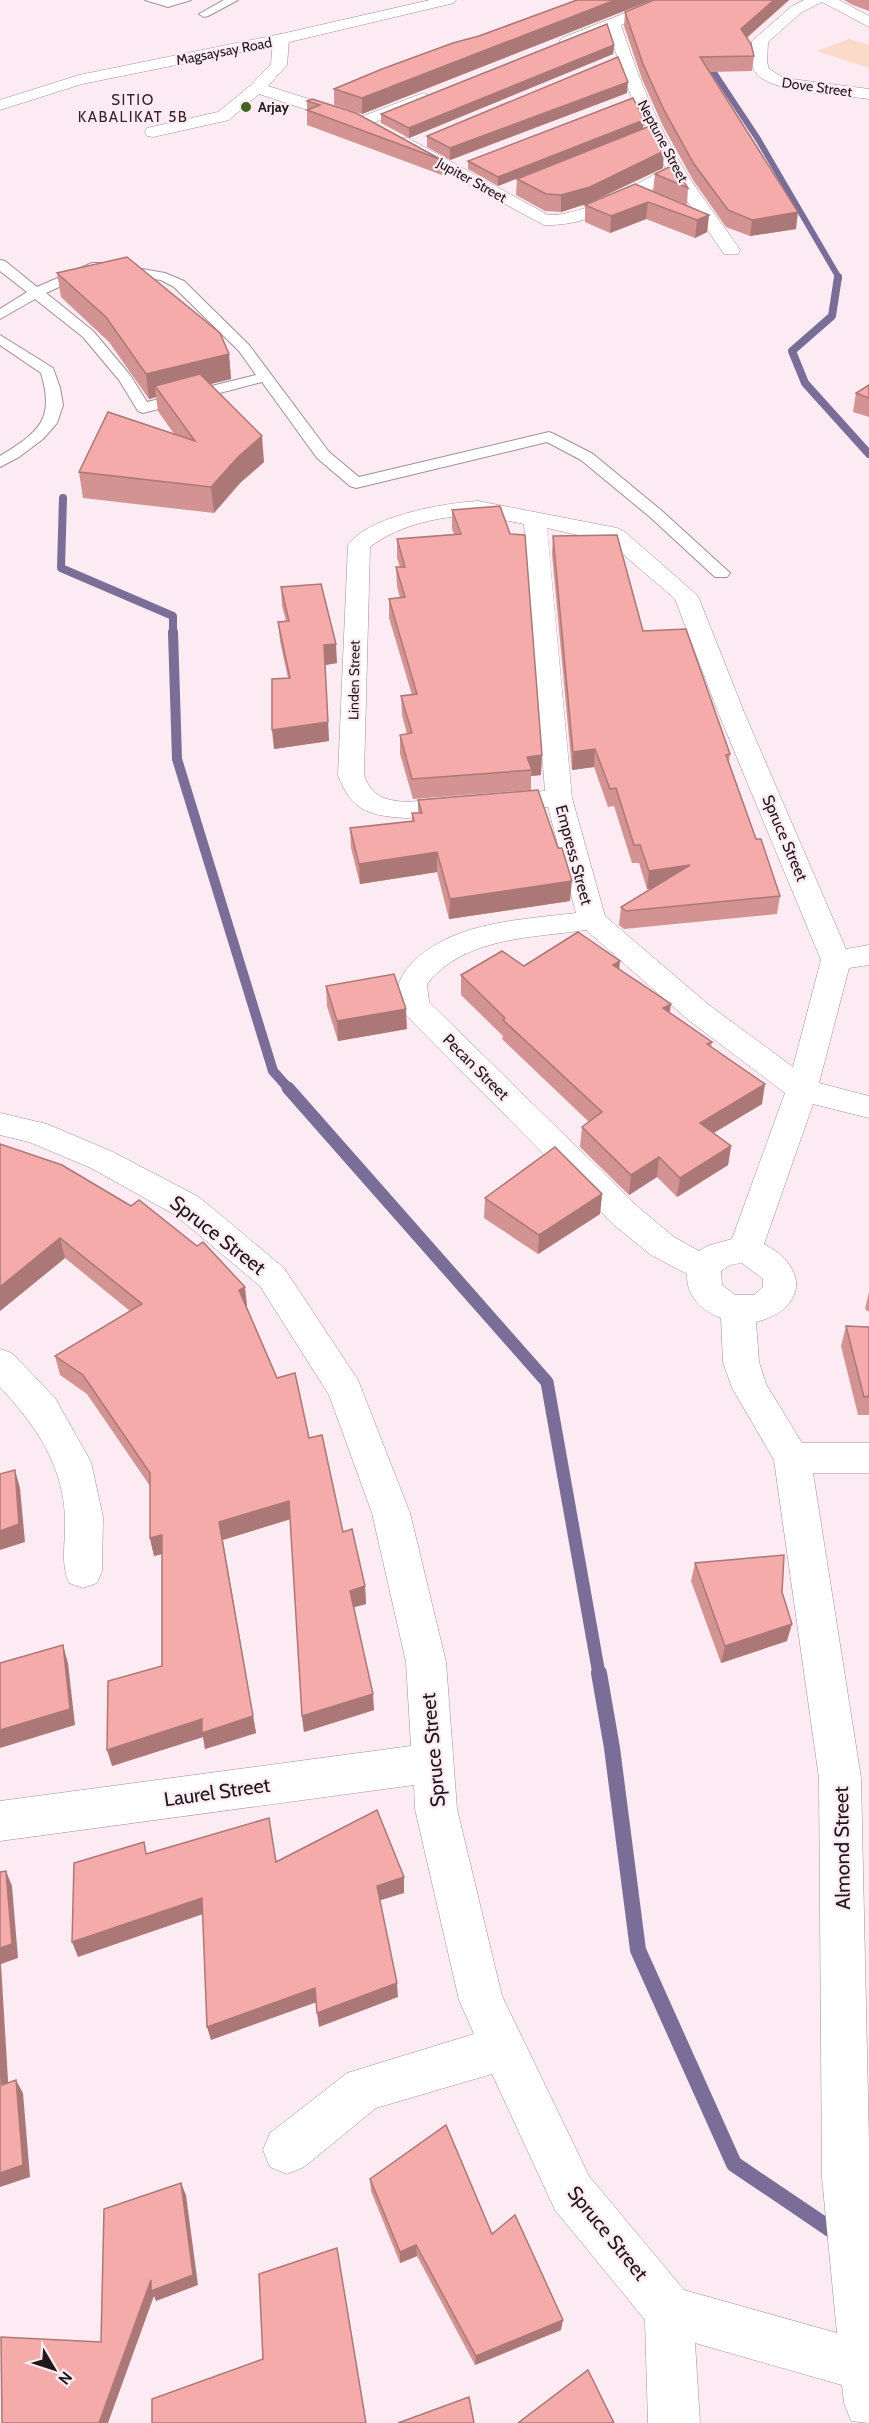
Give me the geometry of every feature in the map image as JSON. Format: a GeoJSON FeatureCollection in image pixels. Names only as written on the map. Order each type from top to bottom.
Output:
{"type":"FeatureCollection","features":[{"type":"Feature","properties":{"kind":"street","name":"Magsaysay Road"},"geometry":{"type":"LineString","coordinates":[[0,105],[79,80],[280,39],[449,0]]}},
{"type":"Feature","properties":{"kind":"street"},"geometry":{"type":"LineString","coordinates":[[548,49],[671,0]]}},
{"type":"Feature","properties":{"kind":"street","name":"Dove Street"},"geometry":{"type":"LineString","coordinates":[[816,0],[797,9],[760,41],[758,59],[762,73],[781,82],[869,94]]}},
{"type":"Feature","properties":{"kind":"street"},"geometry":{"type":"LineString","coordinates":[[828,0],[869,22]]}},
{"type":"Feature","properties":{"kind":"street","name":"Neptune Street"},"geometry":{"type":"LineString","coordinates":[[613,23],[618,60],[634,98],[657,131],[676,171],[731,250]]}},
{"type":"Feature","properties":{"kind":"street"},"geometry":{"type":"LineString","coordinates":[[153,132],[184,123],[221,118],[257,88],[279,65],[280,39]]}},
{"type":"Feature","properties":{"kind":"street","name":"Jupiter Street"},"geometry":{"type":"LineString","coordinates":[[257,88],[363,122],[544,220],[553,222],[573,218],[632,191]]}},
{"type":"Feature","properties":{"kind":"street"},"geometry":{"type":"LineString","coordinates":[[363,122],[439,92]]}},
{"type":"Feature","properties":{"kind":"street"},"geometry":{"type":"LineString","coordinates":[[635,140],[657,131]]}},
{"type":"Feature","properties":{"kind":"street"},"geometry":{"type":"LineString","coordinates":[[409,146],[430,137]]}},
{"type":"Feature","properties":{"kind":"street"},"geometry":{"type":"LineString","coordinates":[[451,168],[473,159]]}},
{"type":"Feature","properties":{"kind":"street"},"geometry":{"type":"LineString","coordinates":[[632,191],[676,171]]}},
{"type":"Feature","properties":{"kind":"street"},"geometry":{"type":"LineString","coordinates":[[498,194],[519,186]]}},
{"type":"Feature","properties":{"kind":"street"},"geometry":{"type":"LineString","coordinates":[[632,191],[652,200]]}},
{"type":"Feature","properties":{"kind":"street"},"geometry":{"type":"LineString","coordinates":[[684,212],[715,225]]}},
{"type":"Feature","properties":{"kind":"street","name":"Linden Street"},"geometry":{"type":"LineString","coordinates":[[535,519],[478,508],[451,509],[397,524],[373,534],[358,545],[351,775],[356,790],[368,803],[384,808],[405,810],[559,798]]}},
{"type":"Feature","properties":{"kind":"street","name":"Empress Street"},"geometry":{"type":"LineString","coordinates":[[535,519],[559,798],[592,920],[698,1012],[802,1090]]}},
{"type":"Feature","properties":{"kind":"street","name":"Spruce Street"},"geometry":{"type":"LineString","coordinates":[[535,519],[598,530],[617,537],[686,596],[731,712],[836,960]]}},
{"type":"Feature","properties":{"kind":"street","name":"Pecan Street"},"geometry":{"type":"LineString","coordinates":[[592,920],[470,940],[443,952],[426,966],[412,983],[414,1005],[626,1216],[652,1239],[684,1261],[705,1267]]}},
{"type":"Feature","properties":{"kind":"street"},"geometry":{"type":"LineString","coordinates":[[745,1250],[802,1090],[836,960],[869,955]]}},
{"type":"Feature","properties":{"kind":"street"},"geometry":{"type":"LineString","coordinates":[[802,1090],[869,1107]]}},
{"type":"Feature","properties":{"kind":"street","name":"Spruce Street"},"geometry":{"type":"LineString","coordinates":[[0,1124],[36,1132],[102,1160],[187,1206],[272,1277],[345,1390],[391,1513],[426,1662],[436,1809],[481,2000],[572,2193],[669,2311]]}},
{"type":"Feature","properties":{"kind":"street"},"geometry":{"type":"LineString","coordinates":[[745,1250],[761,1256],[773,1266],[779,1279],[778,1291],[769,1302],[755,1308],[738,1309],[721,1304],[709,1293],[703,1280],[705,1267],[714,1257],[728,1251],[745,1250]]}},
{"type":"Feature","properties":{"kind":"street","name":"Almond Street"},"geometry":{"type":"LineString","coordinates":[[738,1309],[741,1362],[750,1388],[792,1458],[840,1778],[846,2177],[866,2384]]}},
{"type":"Feature","properties":{"kind":"street"},"geometry":{"type":"LineString","coordinates":[[0,1363],[42,1408],[73,1462],[84,1517],[83,1571]]}},
{"type":"Feature","properties":{"kind":"street"},"geometry":{"type":"LineString","coordinates":[[792,1458],[869,1458]]}},
{"type":"Feature","properties":{"kind":"street","name":"Laurel Street"},"geometry":{"type":"LineString","coordinates":[[0,1821],[433,1763]]}},
{"type":"Feature","properties":{"kind":"street"},"geometry":{"type":"LineString","coordinates":[[287,2150],[363,2088],[504,2048]]}},
{"type":"Feature","properties":{"kind":"street"},"geometry":{"type":"LineString","coordinates":[[674,2423],[669,2311],[866,2384]]}},
{"type":"Feature","properties":{"kind":"lane"},"geometry":{"type":"LineString","coordinates":[[150,0],[168,4],[186,0]]}},
{"type":"Feature","properties":{"kind":"lane"},"geometry":{"type":"LineString","coordinates":[[204,14],[233,0]]}},
{"type":"Feature","properties":{"kind":"lane"},"geometry":{"type":"LineString","coordinates":[[0,264],[88,334],[125,378],[143,408],[265,377]]}},
{"type":"Feature","properties":{"kind":"lane"},"geometry":{"type":"LineString","coordinates":[[0,315],[35,293],[92,267],[107,267],[165,277],[179,284],[244,348],[323,455],[356,483],[549,437],[587,457],[656,514],[721,573]]}},
{"type":"Feature","properties":{"kind":"lane"},"geometry":{"type":"LineString","coordinates":[[0,339],[48,371],[56,398],[53,417],[35,438],[0,462]]}},
{"type":"Feature","properties":{"kind":"shaded area"},"geometry":{"type":"Polygon","coordinates":[[[849,39],[869,45],[869,68],[817,51],[849,39]]]}},
{"type":"Feature","properties":{"kind":"building"},"geometry":{"type":"Polygon","coordinates":[[[577,0],[615,0],[362,98],[334,89],[382,69],[577,0]]]}},
{"type":"Feature","properties":{"kind":"building"},"geometry":{"type":"Polygon","coordinates":[[[654,0],[774,0],[741,29],[751,44],[754,56],[700,57],[798,212],[752,220],[728,210],[694,164],[664,110],[643,64],[625,12],[654,0]]]}},
{"type":"Feature","properties":{"kind":"building"},"geometry":{"type":"Polygon","coordinates":[[[607,24],[614,45],[409,128],[381,114],[607,24]]]}},
{"type":"Feature","properties":{"kind":"building"},"geometry":{"type":"Polygon","coordinates":[[[618,57],[628,82],[450,148],[427,136],[618,57]]]}},
{"type":"Feature","properties":{"kind":"building"},"geometry":{"type":"Polygon","coordinates":[[[633,98],[644,120],[498,177],[468,161],[633,98]]]}},
{"type":"Feature","properties":{"kind":"building"},"geometry":{"type":"Polygon","coordinates":[[[312,99],[356,113],[442,160],[307,110],[320,105],[307,101],[312,99]]]}},
{"type":"Feature","properties":{"kind":"building"},"geometry":{"type":"Polygon","coordinates":[[[650,126],[664,151],[590,187],[561,195],[546,194],[517,179],[650,126]]]}},
{"type":"Feature","properties":{"kind":"building"},"geometry":{"type":"Polygon","coordinates":[[[673,165],[688,188],[655,174],[673,165]]]}},
{"type":"Feature","properties":{"kind":"building"},"geometry":{"type":"Polygon","coordinates":[[[635,184],[709,215],[697,220],[648,202],[611,216],[585,205],[635,184]]]}},
{"type":"Feature","properties":{"kind":"building"},"geometry":{"type":"Polygon","coordinates":[[[127,257],[220,333],[229,354],[146,374],[106,317],[57,273],[127,257]]]}},
{"type":"Feature","properties":{"kind":"building"},"geometry":{"type":"Polygon","coordinates":[[[200,374],[262,436],[238,457],[211,487],[79,472],[108,412],[195,441],[155,386],[200,374]]]}},
{"type":"Feature","properties":{"kind":"building"},"geometry":{"type":"Polygon","coordinates":[[[869,385],[869,398],[856,393],[869,385]]]}},
{"type":"Feature","properties":{"kind":"building"},"geometry":{"type":"Polygon","coordinates":[[[500,506],[510,534],[525,535],[542,755],[527,757],[532,770],[412,779],[400,735],[412,733],[401,696],[417,694],[389,599],[405,597],[396,567],[405,567],[397,539],[461,534],[452,510],[500,506]]]}},
{"type":"Feature","properties":{"kind":"building"},"geometry":{"type":"Polygon","coordinates":[[[617,535],[643,631],[686,629],[730,754],[726,755],[756,839],[761,839],[780,896],[626,911],[621,907],[690,865],[649,871],[640,845],[634,845],[616,788],[610,789],[595,749],[573,752],[553,536],[617,535]]]}},
{"type":"Feature","properties":{"kind":"building"},"geometry":{"type":"Polygon","coordinates":[[[321,584],[336,644],[324,645],[328,722],[272,730],[272,679],[290,678],[278,622],[289,621],[281,587],[321,584]]]}},
{"type":"Feature","properties":{"kind":"building"},"geometry":{"type":"Polygon","coordinates":[[[538,790],[558,848],[562,848],[572,881],[450,899],[437,852],[359,864],[350,828],[414,821],[412,813],[422,813],[418,800],[538,790]]]}},
{"type":"Feature","properties":{"kind":"building"},"geometry":{"type":"Polygon","coordinates":[[[578,932],[620,961],[613,965],[671,1004],[663,1008],[712,1042],[707,1044],[765,1084],[700,1123],[731,1146],[680,1178],[659,1157],[631,1175],[582,1127],[602,1112],[503,1020],[505,1018],[461,975],[502,951],[524,966],[578,932]]]}},
{"type":"Feature","properties":{"kind":"building"},"geometry":{"type":"Polygon","coordinates":[[[394,974],[406,1009],[337,1021],[326,986],[394,974]]]}},
{"type":"Feature","properties":{"kind":"building"},"geometry":{"type":"Polygon","coordinates":[[[0,1144],[62,1165],[131,1206],[139,1200],[197,1246],[203,1242],[245,1287],[239,1290],[277,1378],[295,1373],[309,1438],[322,1435],[343,1532],[352,1529],[365,1586],[350,1591],[373,1694],[302,1716],[289,1501],[219,1522],[253,1716],[202,1733],[202,1719],[107,1750],[108,1681],[162,1666],[162,1535],[150,1538],[150,1473],[83,1375],[55,1356],[142,1304],[60,1238],[0,1287],[0,1144]]]}},
{"type":"Feature","properties":{"kind":"building"},"geometry":{"type":"Polygon","coordinates":[[[555,1147],[602,1194],[539,1235],[485,1198],[555,1147]]]}},
{"type":"Feature","properties":{"kind":"building"},"geometry":{"type":"Polygon","coordinates":[[[846,1326],[869,1327],[869,1396],[864,1397],[846,1326]]]}},
{"type":"Feature","properties":{"kind":"building"},"geometry":{"type":"Polygon","coordinates":[[[15,1470],[19,1524],[0,1531],[0,1474],[15,1470]]]}},
{"type":"Feature","properties":{"kind":"building"},"geometry":{"type":"Polygon","coordinates":[[[784,1555],[782,1592],[792,1624],[725,1646],[695,1563],[784,1555]]]}},
{"type":"Feature","properties":{"kind":"building"},"geometry":{"type":"Polygon","coordinates":[[[63,1645],[70,1709],[0,1730],[0,1663],[63,1645]]]}},
{"type":"Feature","properties":{"kind":"building"},"geometry":{"type":"Polygon","coordinates":[[[377,1810],[404,1877],[377,1886],[397,1983],[317,2013],[315,1988],[207,2027],[202,1898],[72,1942],[74,1863],[144,1842],[146,1854],[269,1818],[276,1862],[377,1810]]]}},
{"type":"Feature","properties":{"kind":"building"},"geometry":{"type":"Polygon","coordinates":[[[6,1871],[12,1944],[0,1948],[0,1872],[6,1871]]]}},
{"type":"Feature","properties":{"kind":"building"},"geometry":{"type":"Polygon","coordinates":[[[0,2050],[2,2085],[16,2080],[23,2165],[0,2173],[0,2050]]]}},
{"type":"Feature","properties":{"kind":"building"},"geometry":{"type":"Polygon","coordinates":[[[446,2125],[492,2234],[515,2215],[563,2320],[476,2356],[416,2245],[400,2252],[370,2179],[446,2125]]]}},
{"type":"Feature","properties":{"kind":"building"},"geometry":{"type":"Polygon","coordinates":[[[181,2183],[193,2275],[151,2291],[151,2280],[99,2423],[2,2423],[1,2337],[101,2342],[104,2209],[181,2183]]]}},
{"type":"Feature","properties":{"kind":"building"},"geometry":{"type":"Polygon","coordinates":[[[337,2248],[366,2423],[152,2423],[152,2399],[263,2359],[259,2274],[337,2248]]]}},
{"type":"Feature","properties":{"kind":"building"},"geometry":{"type":"Polygon","coordinates":[[[588,2370],[614,2423],[518,2423],[588,2370]]]}},
{"type":"Feature","properties":{"kind":"building"},"geometry":{"type":"Polygon","coordinates":[[[469,2397],[474,2423],[398,2423],[469,2397]]]}},
{"type":"Feature","properties":{"kind":"waterway"},"geometry":{"type":"LineString","coordinates":[[705,59],[758,139],[839,278]]}},
{"type":"Feature","properties":{"kind":"waterway"},"geometry":{"type":"LineString","coordinates":[[838,277],[832,316],[792,351],[805,383],[869,454]]}},
{"type":"Feature","properties":{"kind":"waterway"},"geometry":{"type":"LineString","coordinates":[[63,498],[61,568],[173,616],[173,632]]}},
{"type":"Feature","properties":{"kind":"waterway"},"geometry":{"type":"LineString","coordinates":[[173,632],[177,759],[273,1071],[290,1090]]}},
{"type":"Feature","properties":{"kind":"waterway"},"geometry":{"type":"LineString","coordinates":[[288,1088],[547,1382],[599,1674]]}},
{"type":"Feature","properties":{"kind":"waterway"},"geometry":{"type":"LineString","coordinates":[[599,1673],[612,1748],[638,1950],[734,2164],[839,2235]]}},
{"type":"Feature","properties":{"kind":"place","name":"Arjay"},"geometry":{"type":"Point","coordinates":[246,107]}},
{"type":"Feature","properties":{"kind":"district","name":"SITIO KABALIKAT 5B"},"geometry":{"type":"Point","coordinates":[133,108]}}]}
